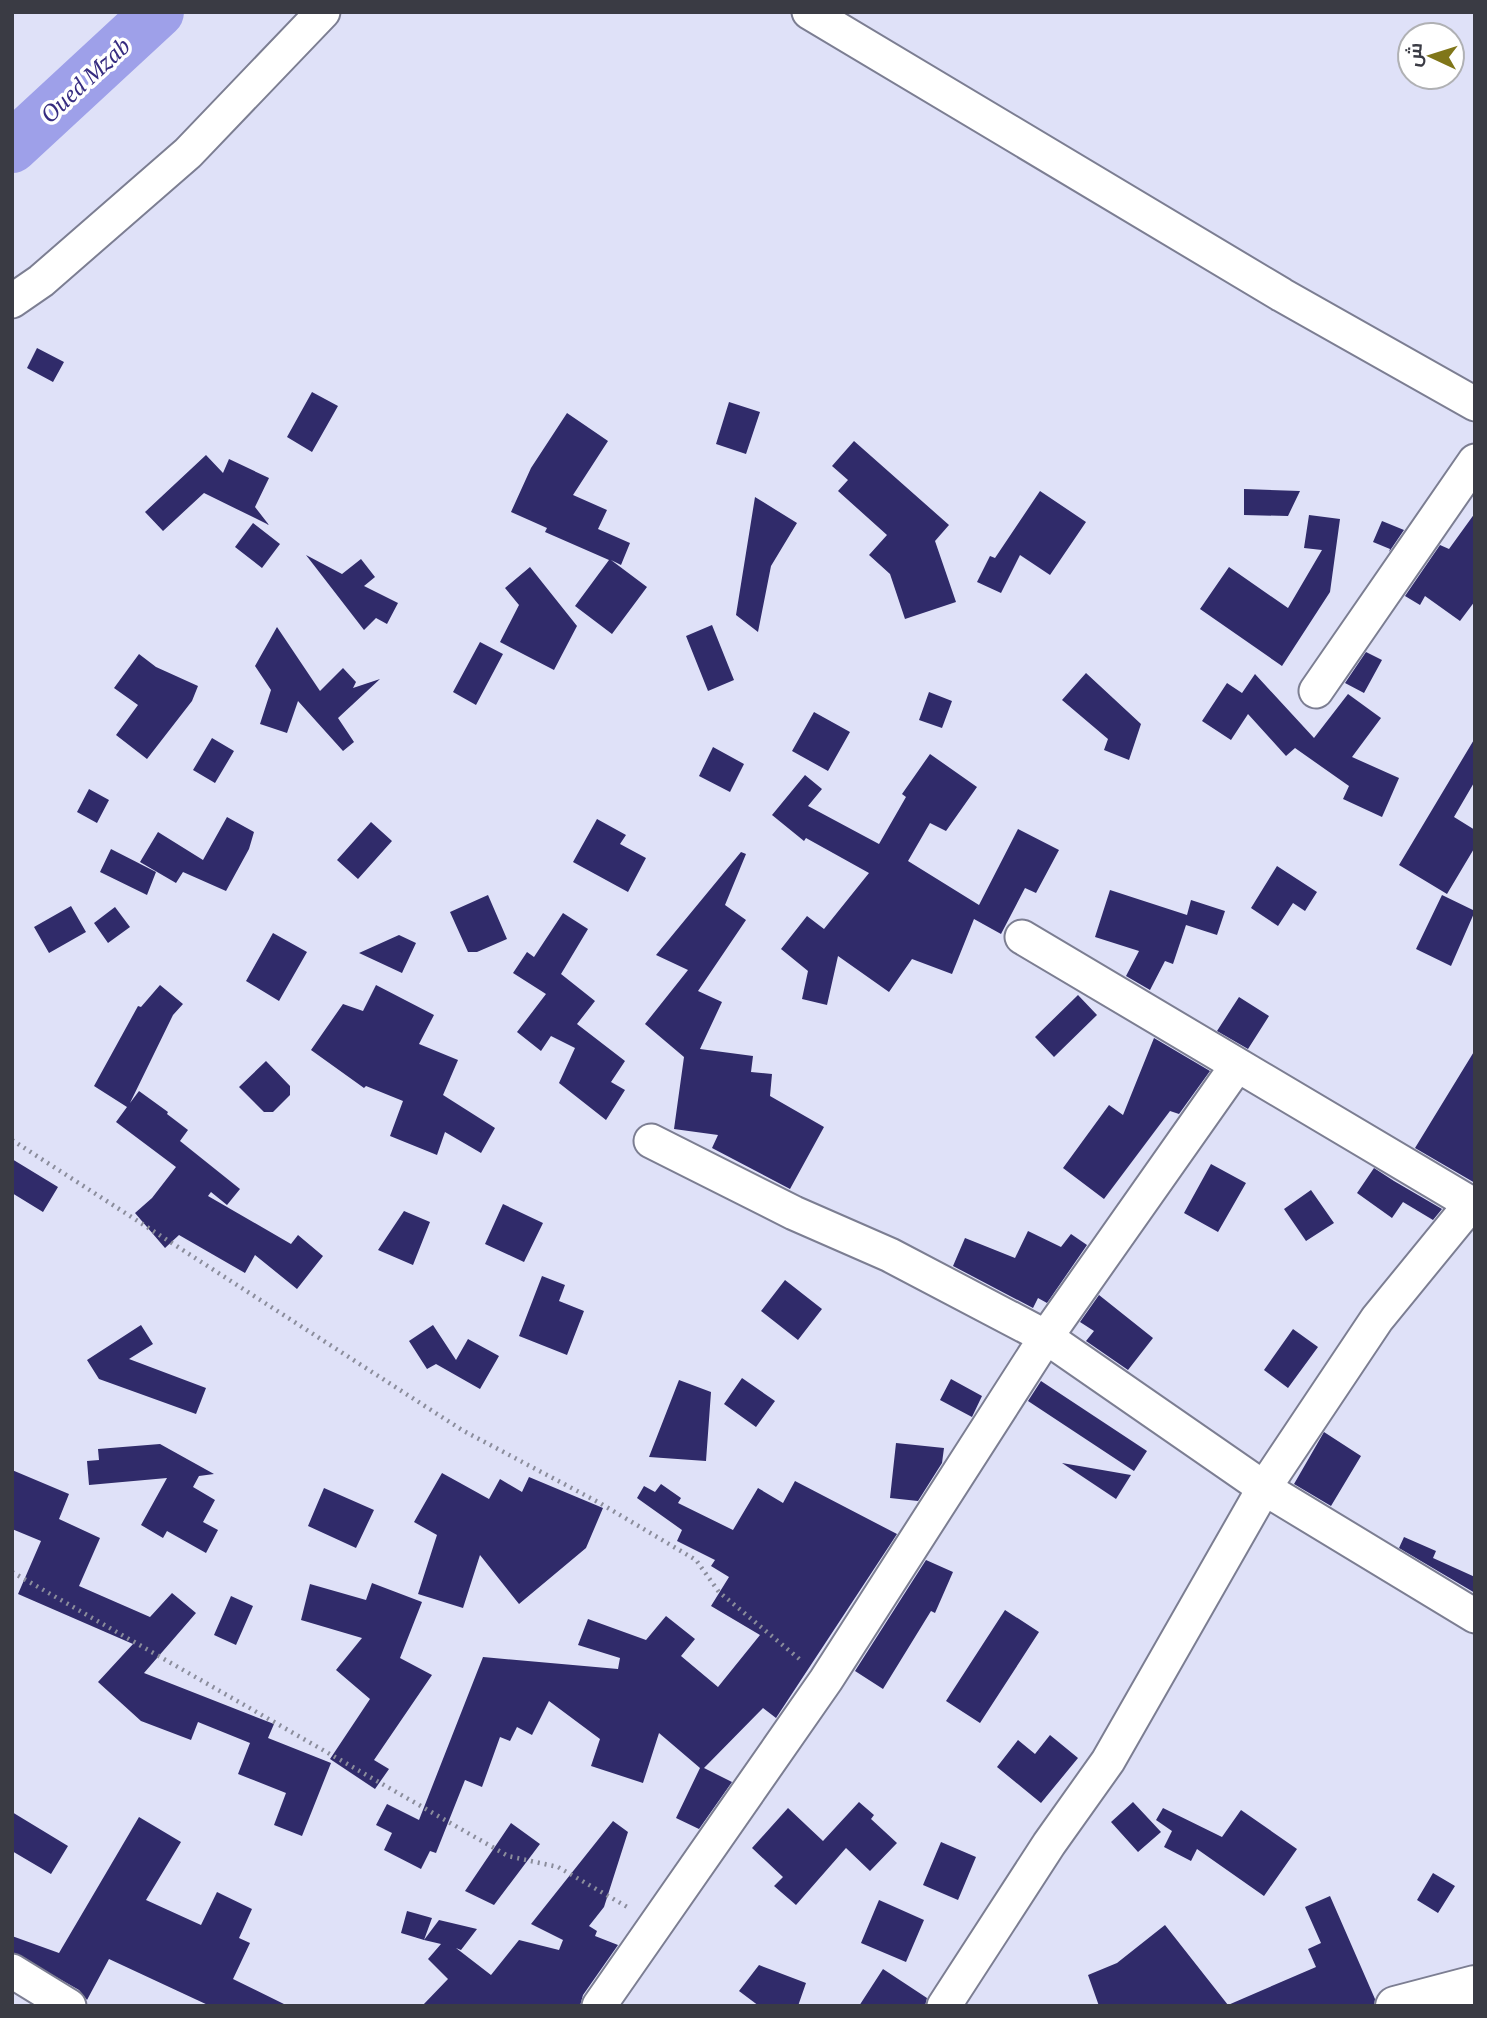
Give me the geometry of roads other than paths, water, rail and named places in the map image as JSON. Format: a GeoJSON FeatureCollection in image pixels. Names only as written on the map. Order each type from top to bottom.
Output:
{"type":"FeatureCollection","features":[{"type":"Feature","properties":{"kind":"main road"},"geometry":{"type":"LineString","coordinates":[[1395,2006],[1475,1985]]}},
{"type":"Feature","properties":{"kind":"street"},"geometry":{"type":"LineString","coordinates":[[12,301],[41,281],[188,153],[324,12]]}},
{"type":"Feature","properties":{"kind":"street"},"geometry":{"type":"LineString","coordinates":[[809,12],[1282,295],[1475,404]]}},
{"type":"Feature","properties":{"kind":"street"},"geometry":{"type":"LineString","coordinates":[[1316,691],[1475,461]]}},
{"type":"Feature","properties":{"kind":"street"},"geometry":{"type":"LineString","coordinates":[[944,2006],[1049,1844],[1108,1761],[1264,1488],[1377,1319],[1473,1205],[1236,1067],[1022,937]]}},
{"type":"Feature","properties":{"kind":"street"},"geometry":{"type":"LineString","coordinates":[[599,2006],[826,1681],[1046,1337],[1236,1067]]}},
{"type":"Feature","properties":{"kind":"street"},"geometry":{"type":"LineString","coordinates":[[651,1141],[794,1213],[890,1255],[1046,1337],[1264,1488],[1475,1616]]}},
{"type":"Feature","properties":{"kind":"street"},"geometry":{"type":"LineString","coordinates":[[12,1971],[69,2006]]}},
{"type":"Feature","properties":{"kind":"waterway","name":"Oued Mzab"},"geometry":{"type":"LineString","coordinates":[[12,147],[158,12]]}}]}
